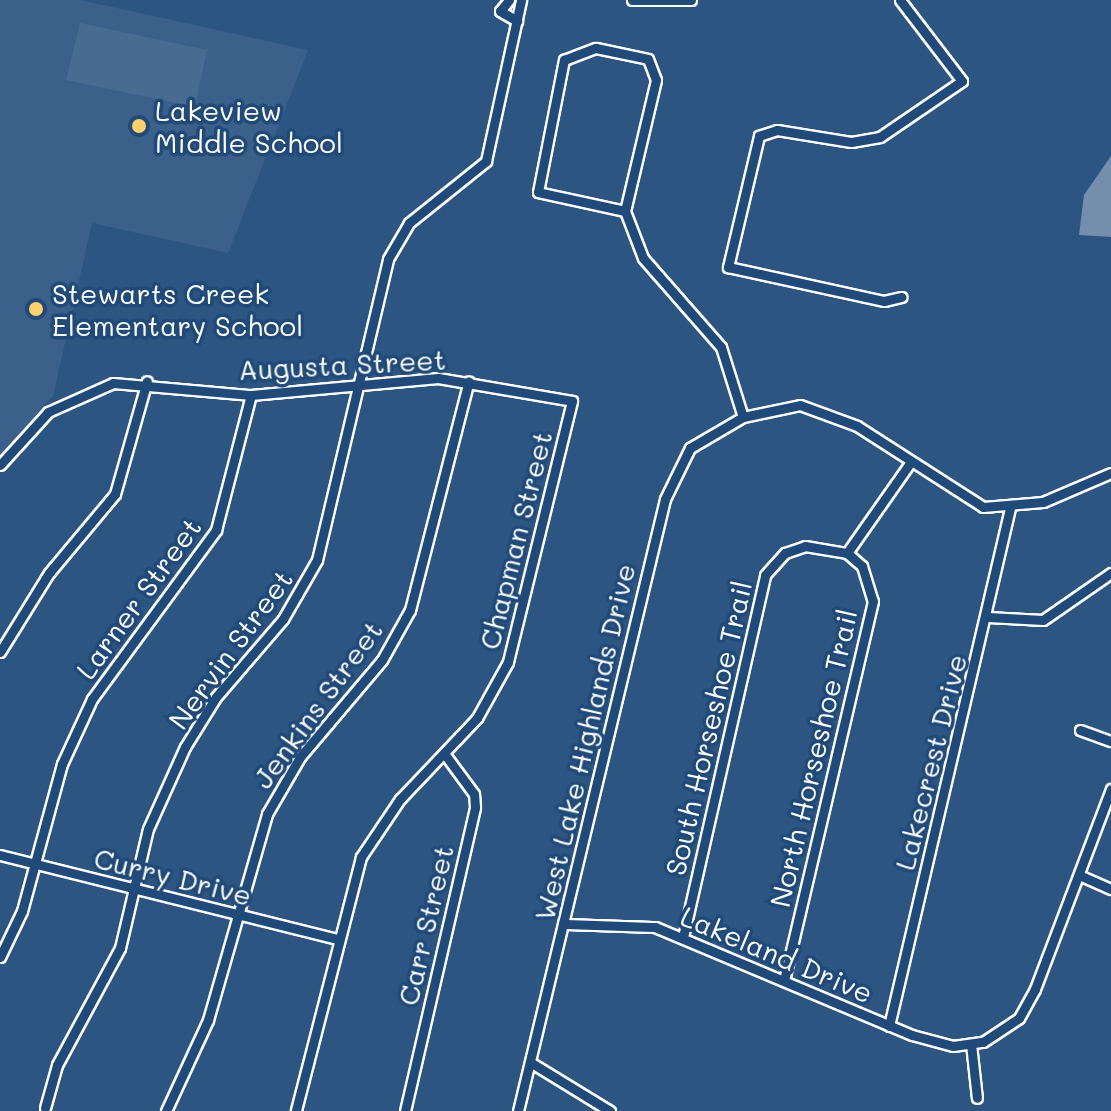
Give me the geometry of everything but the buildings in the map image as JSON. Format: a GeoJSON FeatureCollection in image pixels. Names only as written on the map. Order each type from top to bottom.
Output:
{"type":"FeatureCollection","features":[{"type":"Feature","properties":{"kind":"street"},"geometry":{"type":"LineString","coordinates":[[517,21],[500,11],[512,0],[521,0]]}},
{"type":"Feature","properties":{"kind":"street","name":"Nervin Street"},"geometry":{"type":"LineString","coordinates":[[45,1108],[57,1065],[120,948],[157,805],[185,747],[216,697],[283,619],[317,560],[363,386],[388,259],[409,223],[486,161],[521,0]]}},
{"type":"Feature","properties":{"kind":"street"},"geometry":{"type":"LineString","coordinates":[[632,0],[691,0]]}},
{"type":"Feature","properties":{"kind":"street"},"geometry":{"type":"LineString","coordinates":[[900,0],[962,81],[880,137],[851,142],[777,130],[759,136],[728,267],[884,301],[902,297]]}},
{"type":"Feature","properties":{"kind":"street"},"geometry":{"type":"LineString","coordinates":[[625,211],[538,192],[564,60],[579,49],[638,55],[654,68],[625,211],[643,258],[721,347],[743,417]]}},
{"type":"Feature","properties":{"kind":"street"},"geometry":{"type":"LineString","coordinates":[[0,652],[49,573],[115,494],[147,381]]}},
{"type":"Feature","properties":{"kind":"street","name":"Augusta Street"},"geometry":{"type":"LineString","coordinates":[[0,465],[48,412],[73,396],[147,381],[251,395],[469,381],[572,401]]}},
{"type":"Feature","properties":{"kind":"street","name":"Jenkins Street"},"geometry":{"type":"LineString","coordinates":[[166,1111],[208,1020],[247,863],[279,789],[382,660],[410,610],[469,381]]}},
{"type":"Feature","properties":{"kind":"street","name":"Larner Street"},"geometry":{"type":"LineString","coordinates":[[0,957],[22,911],[62,764],[92,699],[216,530],[251,395]]}},
{"type":"Feature","properties":{"kind":"street","name":"Chapman Street"},"geometry":{"type":"LineString","coordinates":[[296,1111],[337,939],[370,839],[446,756],[508,662],[572,401]]}},
{"type":"Feature","properties":{"kind":"street","name":"West Lake Highlands Drive"},"geometry":{"type":"LineString","coordinates":[[518,1111],[672,476],[701,437],[743,417],[816,408],[857,426],[973,504],[1010,508]]}},
{"type":"Feature","properties":{"kind":"street"},"geometry":{"type":"LineString","coordinates":[[847,553],[910,463]]}},
{"type":"Feature","properties":{"kind":"street"},"geometry":{"type":"LineString","coordinates":[[1010,508],[1083,490],[1111,473]]}},
{"type":"Feature","properties":{"kind":"street","name":"Lakecrest Drive"},"geometry":{"type":"LineString","coordinates":[[889,1026],[988,617],[1010,508]]}},
{"type":"Feature","properties":{"kind":"street","name":"South Horseshoe Trail"},"geometry":{"type":"LineString","coordinates":[[683,937],[765,575],[785,553],[805,546],[847,553]]}},
{"type":"Feature","properties":{"kind":"street","name":"North Horseshoe Trail"},"geometry":{"type":"LineString","coordinates":[[784,981],[873,601],[862,566],[847,553]]}},
{"type":"Feature","properties":{"kind":"street"},"geometry":{"type":"LineString","coordinates":[[988,617],[1043,620],[1111,573]]}},
{"type":"Feature","properties":{"kind":"street"},"geometry":{"type":"LineString","coordinates":[[1080,730],[1111,741]]}},
{"type":"Feature","properties":{"kind":"street","name":"Carr Street"},"geometry":{"type":"LineString","coordinates":[[405,1111],[475,807],[467,782],[446,756]]}},
{"type":"Feature","properties":{"kind":"street"},"geometry":{"type":"LineString","coordinates":[[977,1098],[971,1044],[1000,1033],[1025,1009],[1111,789]]}},
{"type":"Feature","properties":{"kind":"street","name":"Curry Drive"},"geometry":{"type":"LineString","coordinates":[[0,855],[337,939]]}},
{"type":"Feature","properties":{"kind":"street"},"geometry":{"type":"LineString","coordinates":[[1079,875],[1111,889]]}},
{"type":"Feature","properties":{"kind":"street","name":"Lakeland Drive"},"geometry":{"type":"LineString","coordinates":[[563,924],[645,924],[683,937],[889,1026],[953,1046],[971,1044]]}},
{"type":"Feature","properties":{"kind":"street"},"geometry":{"type":"LineString","coordinates":[[530,1062],[610,1111]]}},
{"type":"Feature","properties":{"kind":"shaded area","name":"Lakeview Middle School"},"geometry":{"type":"Polygon","coordinates":[[[0,0],[80,0],[308,50],[228,253],[92,223],[53,396],[0,455],[0,0]]]}},
{"type":"Feature","properties":{"kind":"shaded area"},"geometry":{"type":"Polygon","coordinates":[[[80,23],[207,50],[195,107],[66,80],[80,23]]]}},
{"type":"Feature","properties":{"kind":"shaded area"},"geometry":{"type":"Polygon","coordinates":[[[1111,156],[1111,237],[1079,235],[1084,195],[1111,156]]]}},
{"type":"Feature","properties":{"kind":"place","name":"Lakeview Middle School"},"geometry":{"type":"Point","coordinates":[139,126]}},
{"type":"Feature","properties":{"kind":"place","name":"Stewarts Creek Elementary School"},"geometry":{"type":"Point","coordinates":[36,309]}}]}
